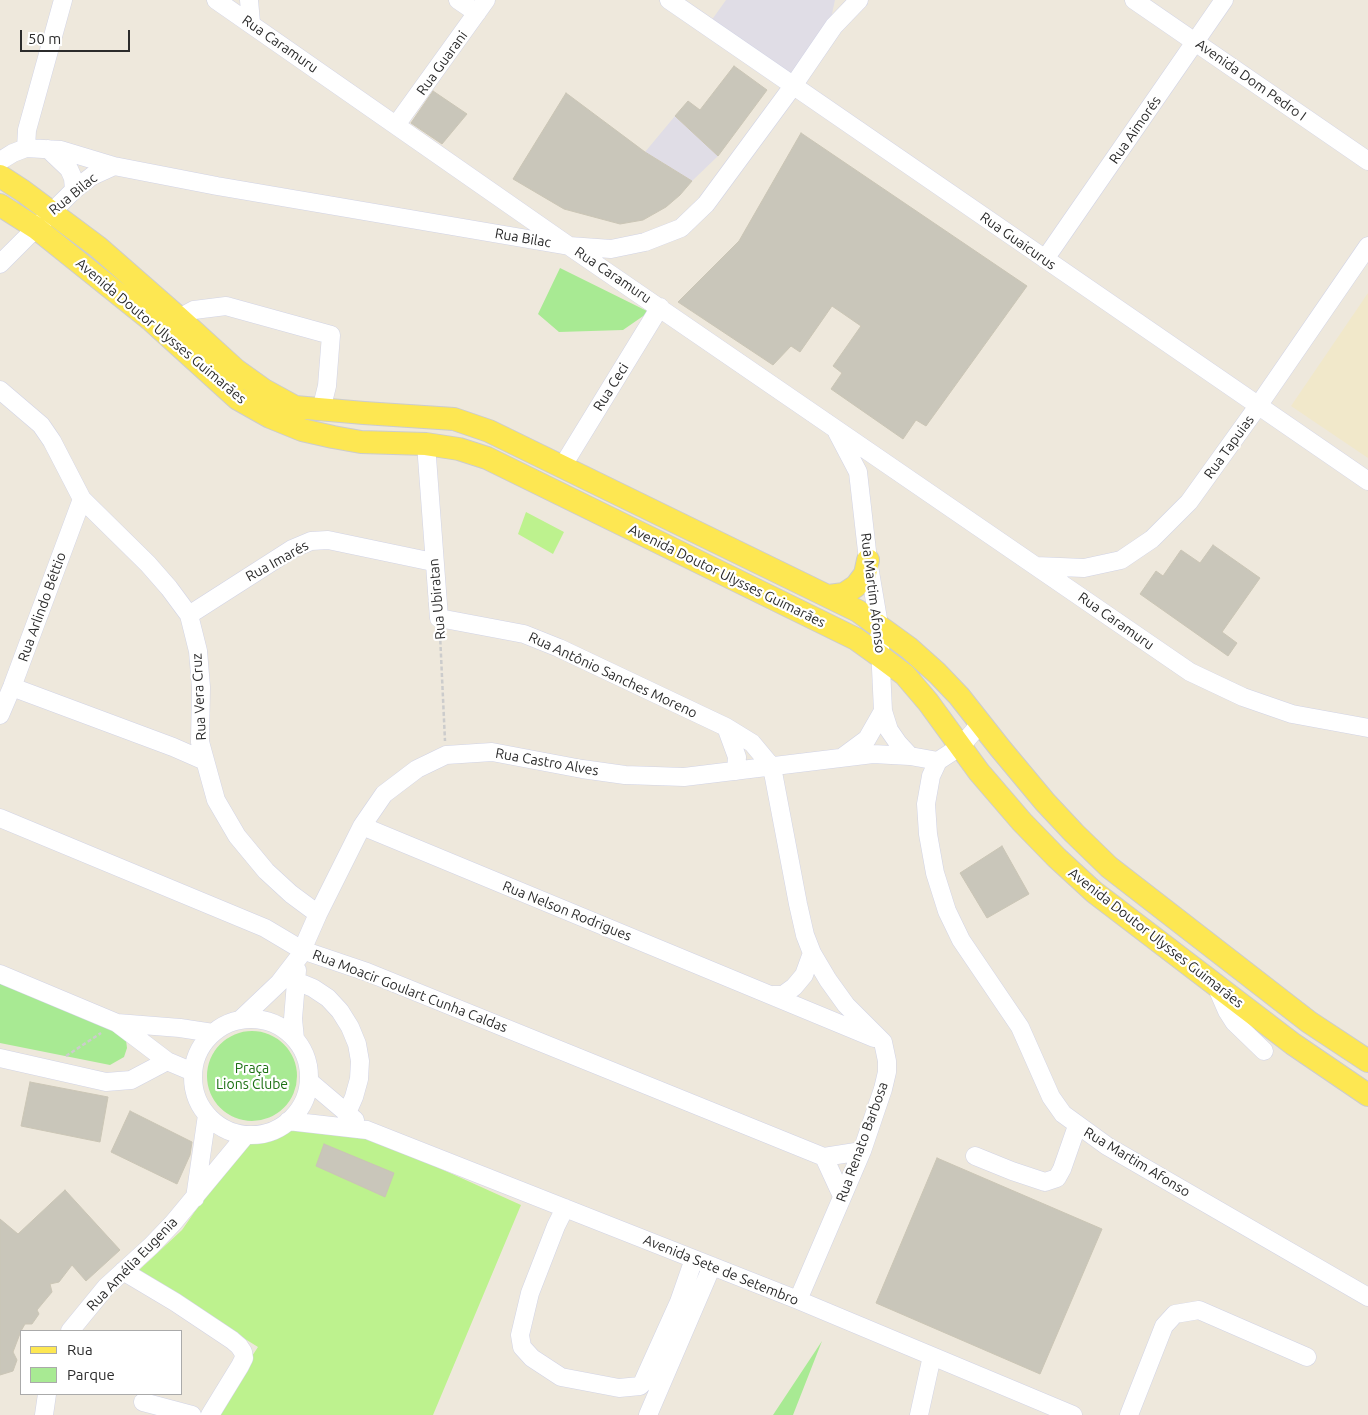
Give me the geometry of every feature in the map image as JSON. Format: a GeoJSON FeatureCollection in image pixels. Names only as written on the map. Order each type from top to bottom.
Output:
{"type":"FeatureCollection","features":[{"type":"Feature","properties":{"kind":"main road","name":"Avenida Doutor Ulysses Guimarães"},"geometry":{"type":"LineString","coordinates":[[0,176],[44,220],[238,399],[270,417],[302,430],[333,437],[361,442],[426,444],[458,449],[488,458],[856,639],[905,675],[928,702],[979,772],[1022,822],[1094,892],[1217,988],[1368,1096]]}},
{"type":"Feature","properties":{"kind":"main road","name":"Avenida Doutor Ulysses Guimarães"},"geometry":{"type":"LineString","coordinates":[[0,206],[44,220],[98,247],[236,370],[264,390],[295,406],[321,410],[454,419],[489,431],[858,611],[879,625],[937,673],[959,696],[980,724],[1057,814],[1109,868],[1309,1022],[1368,1061]]}},
{"type":"Feature","properties":{"kind":"main road"},"geometry":{"type":"LineString","coordinates":[[829,596],[844,594],[856,586],[865,574],[868,560]]}},
{"type":"Feature","properties":{"kind":"street"},"geometry":{"type":"LineString","coordinates":[[26,148],[27,130],[64,0]]}},
{"type":"Feature","properties":{"kind":"street","name":"Rua Caramuru"},"geometry":{"type":"LineString","coordinates":[[216,0],[569,246],[1190,672],[1243,697],[1292,714],[1368,728]]}},
{"type":"Feature","properties":{"kind":"street"},"geometry":{"type":"LineString","coordinates":[[249,0],[251,23]]}},
{"type":"Feature","properties":{"kind":"street"},"geometry":{"type":"LineString","coordinates":[[458,0],[482,7]]}},
{"type":"Feature","properties":{"kind":"street","name":"Rua Guaicurus"},"geometry":{"type":"LineString","coordinates":[[669,0],[1368,481]]}},
{"type":"Feature","properties":{"kind":"street","name":"Rua Bilac"},"geometry":{"type":"LineString","coordinates":[[834,26],[840,0]]}},
{"type":"Feature","properties":{"kind":"street","name":"Rua Bilac"},"geometry":{"type":"LineString","coordinates":[[0,161],[26,148],[70,152],[114,166],[227,187],[569,246],[611,249],[645,242],[681,228],[706,204],[793,86],[834,26],[859,0]]}},
{"type":"Feature","properties":{"kind":"street","name":"Avenida Dom Pedro I"},"geometry":{"type":"LineString","coordinates":[[1134,0],[1368,161]]}},
{"type":"Feature","properties":{"kind":"street","name":"Rua Aimorés"},"geometry":{"type":"LineString","coordinates":[[1045,259],[1224,0]]}},
{"type":"Feature","properties":{"kind":"street","name":"Rua Guarani"},"geometry":{"type":"LineString","coordinates":[[396,125],[482,7]]}},
{"type":"Feature","properties":{"kind":"street"},"geometry":{"type":"LineString","coordinates":[[48,149],[69,168],[73,178],[74,190]]}},
{"type":"Feature","properties":{"kind":"street","name":"Rua Bilac"},"geometry":{"type":"LineString","coordinates":[[44,220],[74,190],[92,176],[114,166]]}},
{"type":"Feature","properties":{"kind":"street"},"geometry":{"type":"LineString","coordinates":[[0,264],[44,220]]}},
{"type":"Feature","properties":{"kind":"street","name":"Rua Tapuias"},"geometry":{"type":"LineString","coordinates":[[1035,566],[1084,568],[1121,560],[1152,539],[1189,502],[1258,406],[1368,246]]}},
{"type":"Feature","properties":{"kind":"street"},"geometry":{"type":"LineString","coordinates":[[179,318],[194,310],[226,306],[252,315],[331,335],[327,386],[321,410]]}},
{"type":"Feature","properties":{"kind":"street","name":"Rua Ceci"},"geometry":{"type":"LineString","coordinates":[[562,467],[660,307]]}},
{"type":"Feature","properties":{"kind":"street","name":"Rua Vera Cruz"},"geometry":{"type":"LineString","coordinates":[[0,390],[41,425],[52,441],[82,499],[148,564],[189,615],[198,651],[201,687],[200,742],[216,800],[237,836],[266,871],[291,894],[318,914]]}},
{"type":"Feature","properties":{"kind":"street","name":"Rua Martim Afonso"},"geometry":{"type":"LineString","coordinates":[[836,428],[858,472],[868,560],[879,625],[884,712],[889,730],[910,756]]}},
{"type":"Feature","properties":{"kind":"street","name":"Rua Ubiratan"},"geometry":{"type":"LineString","coordinates":[[426,444],[439,618]]}},
{"type":"Feature","properties":{"kind":"street"},"geometry":{"type":"LineString","coordinates":[[858,472],[886,464]]}},
{"type":"Feature","properties":{"kind":"street","name":"Rua Arlindo Béttio"},"geometry":{"type":"LineString","coordinates":[[0,715],[82,499]]}},
{"type":"Feature","properties":{"kind":"street","name":"Rua Imarés"},"geometry":{"type":"LineString","coordinates":[[189,615],[292,549],[311,541],[328,540],[434,562]]}},
{"type":"Feature","properties":{"kind":"street","name":"Rua Antônio Sanches Moreno"},"geometry":{"type":"LineString","coordinates":[[439,618],[524,634],[559,648],[726,728],[752,743],[772,767]]}},
{"type":"Feature","properties":{"kind":"street"},"geometry":{"type":"LineString","coordinates":[[12,687],[174,747],[205,761]]}},
{"type":"Feature","properties":{"kind":"street","name":"Rua Castro Alves"},"geometry":{"type":"LineString","coordinates":[[844,756],[867,739],[884,712]]}},
{"type":"Feature","properties":{"kind":"street"},"geometry":{"type":"LineString","coordinates":[[938,761],[961,746],[980,724]]}},
{"type":"Feature","properties":{"kind":"street"},"geometry":{"type":"LineString","coordinates":[[726,728],[737,757],[736,771]]}},
{"type":"Feature","properties":{"kind":"street","name":"Rua Castro Alves"},"geometry":{"type":"LineString","coordinates":[[240,1020],[279,983],[300,953],[362,826],[384,794],[417,769],[446,755],[492,752],[625,775],[684,778],[844,756],[873,754],[910,756],[938,761]]}},
{"type":"Feature","properties":{"kind":"street","name":"Rua Martim Afonso"},"geometry":{"type":"LineString","coordinates":[[938,761],[931,776],[926,804],[928,834],[935,873],[948,911],[962,940],[1020,1026],[1051,1098],[1063,1114],[1107,1146],[1368,1297]]}},
{"type":"Feature","properties":{"kind":"street"},"geometry":{"type":"LineString","coordinates":[[772,767],[798,904],[805,935],[812,953],[846,1005],[883,1042]]}},
{"type":"Feature","properties":{"kind":"street","name":"Rua Moacir Goulart Cunha Caldas"},"geometry":{"type":"LineString","coordinates":[[0,818],[264,928],[300,953],[367,972],[824,1157]]}},
{"type":"Feature","properties":{"kind":"street","name":"Rua Nelson Rodrigues"},"geometry":{"type":"LineString","coordinates":[[362,826],[883,1042]]}},
{"type":"Feature","properties":{"kind":"street","name":"Rua Castro Alves"},"geometry":{"type":"LineString","coordinates":[[294,1039],[293,1019],[300,953]]}},
{"type":"Feature","properties":{"kind":"street"},"geometry":{"type":"LineString","coordinates":[[773,996],[783,994],[794,987],[804,975],[812,953]]}},
{"type":"Feature","properties":{"kind":"street"},"geometry":{"type":"LineString","coordinates":[[0,974],[117,1023],[167,1061],[193,1072]]}},
{"type":"Feature","properties":{"kind":"street"},"geometry":{"type":"LineString","coordinates":[[296,981],[313,988],[328,998],[350,1027],[357,1044],[360,1062],[359,1080],[347,1113]]}},
{"type":"Feature","properties":{"kind":"street"},"geometry":{"type":"LineString","coordinates":[[1217,988],[1234,1022],[1264,1051]]}},
{"type":"Feature","properties":{"kind":"street"},"geometry":{"type":"LineString","coordinates":[[255,1019],[270,1022],[283,1029],[294,1039],[303,1052],[308,1066],[305,1096],[299,1110],[276,1129],[261,1134],[246,1135],[231,1132],[218,1125],[207,1115],[198,1102],[194,1088],[193,1072],[196,1057],[203,1044],[212,1032],[225,1024],[240,1020],[255,1019]]}},
{"type":"Feature","properties":{"kind":"street"},"geometry":{"type":"LineString","coordinates":[[117,1023],[212,1032]]}},
{"type":"Feature","properties":{"kind":"street","name":"Rua Renato Barbosa"},"geometry":{"type":"LineString","coordinates":[[798,1300],[862,1151],[887,1072],[883,1042]]}},
{"type":"Feature","properties":{"kind":"street"},"geometry":{"type":"LineString","coordinates":[[0,1058],[106,1082],[131,1080],[167,1061]]}},
{"type":"Feature","properties":{"kind":"street","name":"Avenida Sete de Setembro"},"geometry":{"type":"LineString","coordinates":[[308,1081],[367,1130]]}},
{"type":"Feature","properties":{"kind":"street"},"geometry":{"type":"LineString","coordinates":[[195,1198],[207,1115]]}},
{"type":"Feature","properties":{"kind":"street","name":"Avenida Sete de Setembro"},"geometry":{"type":"LineString","coordinates":[[288,1121],[367,1130],[798,1300],[1073,1415]]}},
{"type":"Feature","properties":{"kind":"street"},"geometry":{"type":"LineString","coordinates":[[975,1156],[1045,1182],[1057,1178],[1077,1126]]}},
{"type":"Feature","properties":{"kind":"street","name":"Rua Amélia Eugenia"},"geometry":{"type":"LineString","coordinates":[[71,1330],[106,1287],[151,1246],[195,1198],[246,1135]]}},
{"type":"Feature","properties":{"kind":"street"},"geometry":{"type":"LineString","coordinates":[[842,1196],[824,1157],[862,1151]]}},
{"type":"Feature","properties":{"kind":"street"},"geometry":{"type":"LineString","coordinates":[[565,1208],[530,1293],[520,1335],[522,1347],[561,1377],[619,1388],[640,1386],[678,1302],[694,1259]]}},
{"type":"Feature","properties":{"kind":"street"},"geometry":{"type":"LineString","coordinates":[[648,1415],[712,1266]]}},
{"type":"Feature","properties":{"kind":"street"},"geometry":{"type":"LineString","coordinates":[[123,1271],[175,1302],[239,1346],[244,1352],[244,1358],[210,1415]]}},
{"type":"Feature","properties":{"kind":"street"},"geometry":{"type":"LineString","coordinates":[[1129,1415],[1164,1326],[1175,1314],[1199,1310],[1307,1358]]}},
{"type":"Feature","properties":{"kind":"street"},"geometry":{"type":"LineString","coordinates":[[919,1415],[932,1356]]}},
{"type":"Feature","properties":{"kind":"street"},"geometry":{"type":"LineString","coordinates":[[44,1415],[47,1395]]}},
{"type":"Feature","properties":{"kind":"street"},"geometry":{"type":"LineString","coordinates":[[143,1402],[192,1415]]}},
{"type":"Feature","properties":{"kind":"path","name":"Rua Ubiratan"},"geometry":{"type":"LineString","coordinates":[[439,618],[446,755]]}},
{"type":"Feature","properties":{"kind":"path"},"geometry":{"type":"LineString","coordinates":[[45,1069],[117,1023]]}},
{"type":"Feature","properties":{"kind":"shaded area"},"geometry":{"type":"Polygon","coordinates":[[[726,0],[835,0],[829,28],[792,79],[711,21],[726,0]]]}},
{"type":"Feature","properties":{"kind":"shaded area"},"geometry":{"type":"Polygon","coordinates":[[[675,116],[718,156],[692,181],[645,152],[675,116]]]}},
{"type":"Feature","properties":{"kind":"shaded area"},"geometry":{"type":"Polygon","coordinates":[[[1368,293],[1368,458],[1291,406],[1368,293]]]}},
{"type":"Feature","properties":{"kind":"green space"},"geometry":{"type":"Polygon","coordinates":[[[560,268],[649,312],[623,330],[559,332],[538,314],[560,268]]]}},
{"type":"Feature","properties":{"kind":"green space"},"geometry":{"type":"Polygon","coordinates":[[[526,512],[564,532],[553,554],[518,534],[526,512]]]}},
{"type":"Feature","properties":{"kind":"green space"},"geometry":{"type":"Polygon","coordinates":[[[0,982],[115,1027],[126,1040],[127,1048],[124,1057],[110,1065],[0,1043],[0,982]]]}},
{"type":"Feature","properties":{"kind":"green space","name":"Praça Lions Clube"},"geometry":{"type":"Polygon","coordinates":[[[252,1031],[269,1035],[284,1044],[293,1059],[297,1076],[293,1093],[284,1108],[269,1117],[252,1121],[235,1117],[220,1108],[211,1093],[207,1076],[211,1059],[220,1044],[235,1035],[252,1031]]]}},
{"type":"Feature","properties":{"kind":"green space"},"geometry":{"type":"Polygon","coordinates":[[[291,1127],[366,1135],[521,1205],[433,1415],[213,1415],[258,1347],[137,1272],[182,1230],[250,1141],[274,1138],[291,1127]]]}},
{"type":"Feature","properties":{"kind":"green space"},"geometry":{"type":"Polygon","coordinates":[[[822,1341],[793,1415],[773,1415],[822,1341]]]}},
{"type":"Feature","properties":{"kind":"building"},"geometry":{"type":"Polygon","coordinates":[[[734,66],[767,90],[718,156],[675,116],[688,101],[700,110],[734,66]]]}},
{"type":"Feature","properties":{"kind":"building"},"geometry":{"type":"Polygon","coordinates":[[[433,91],[467,114],[442,144],[411,123],[433,91]]]}},
{"type":"Feature","properties":{"kind":"building"},"geometry":{"type":"Polygon","coordinates":[[[566,93],[645,152],[692,181],[666,207],[643,220],[620,224],[564,209],[513,179],[566,93]]]}},
{"type":"Feature","properties":{"kind":"building"},"geometry":{"type":"Polygon","coordinates":[[[801,133],[1027,286],[926,426],[916,420],[903,439],[831,389],[842,373],[833,366],[861,326],[832,306],[800,352],[791,346],[773,365],[678,302],[739,241],[801,133]]]}},
{"type":"Feature","properties":{"kind":"building"},"geometry":{"type":"Polygon","coordinates":[[[1213,545],[1260,578],[1222,632],[1237,643],[1228,656],[1140,594],[1156,571],[1163,576],[1181,550],[1200,563],[1213,545]]]}},
{"type":"Feature","properties":{"kind":"building"},"geometry":{"type":"Polygon","coordinates":[[[1002,846],[1029,894],[987,918],[960,873],[1002,846]]]}},
{"type":"Feature","properties":{"kind":"building"},"geometry":{"type":"Polygon","coordinates":[[[30,1082],[108,1097],[100,1142],[21,1126],[30,1082]]]}},
{"type":"Feature","properties":{"kind":"building"},"geometry":{"type":"Polygon","coordinates":[[[130,1111],[192,1142],[190,1155],[177,1184],[111,1152],[130,1111]]]}},
{"type":"Feature","properties":{"kind":"building"},"geometry":{"type":"Polygon","coordinates":[[[324,1144],[394,1173],[385,1197],[316,1166],[324,1144]]]}},
{"type":"Feature","properties":{"kind":"building"},"geometry":{"type":"Polygon","coordinates":[[[937,1158],[1102,1229],[1040,1374],[876,1303],[937,1158]]]}},
{"type":"Feature","properties":{"kind":"building"},"geometry":{"type":"Polygon","coordinates":[[[65,1190],[120,1250],[86,1281],[72,1265],[59,1282],[50,1284],[52,1292],[37,1310],[39,1314],[32,1324],[25,1324],[20,1330],[13,1352],[17,1360],[13,1371],[0,1375],[0,1219],[18,1234],[65,1190]]]}}]}
